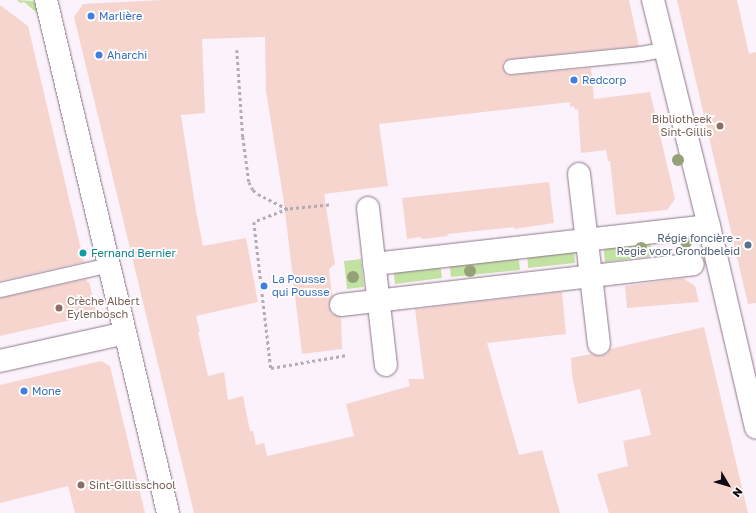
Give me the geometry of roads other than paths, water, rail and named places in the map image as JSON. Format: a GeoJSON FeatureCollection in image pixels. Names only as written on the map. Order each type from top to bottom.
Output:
{"type":"FeatureCollection","features":[{"type":"Feature","properties":{"kind":"street"},"geometry":{"type":"LineString","coordinates":[[46,0],[168,513]]}},
{"type":"Feature","properties":{"kind":"street"},"geometry":{"type":"LineString","coordinates":[[653,0],[664,50],[709,226],[756,428]]}},
{"type":"Feature","properties":{"kind":"street"},"geometry":{"type":"LineString","coordinates":[[579,174],[599,344]]}},
{"type":"Feature","properties":{"kind":"street"},"geometry":{"type":"LineString","coordinates":[[368,208],[386,365]]}},
{"type":"Feature","properties":{"kind":"street"},"geometry":{"type":"LineString","coordinates":[[374,264],[709,226]]}},
{"type":"Feature","properties":{"kind":"street"},"geometry":{"type":"LineString","coordinates":[[341,305],[693,264]]}},
{"type":"Feature","properties":{"kind":"street"},"geometry":{"type":"LineString","coordinates":[[0,361],[125,333]]}},
{"type":"Feature","properties":{"kind":"lane"},"geometry":{"type":"LineString","coordinates":[[511,67],[641,54],[664,50]]}},
{"type":"Feature","properties":{"kind":"lane"},"geometry":{"type":"LineString","coordinates":[[0,290],[110,265]]}},
{"type":"Feature","properties":{"kind":"place","name":"Marlière"},"geometry":{"type":"Point","coordinates":[91,16]}},
{"type":"Feature","properties":{"kind":"place","name":"Aharchi"},"geometry":{"type":"Point","coordinates":[99,55]}},
{"type":"Feature","properties":{"kind":"place","name":"Redcorp"},"geometry":{"type":"Point","coordinates":[574,80]}},
{"type":"Feature","properties":{"kind":"place","name":"Bibliotheek Sint-Gillis"},"geometry":{"type":"Point","coordinates":[720,126]}},
{"type":"Feature","properties":{"kind":"place","name":"Régie foncière - Regie voor Grondbeleid"},"geometry":{"type":"Point","coordinates":[748,245]}},
{"type":"Feature","properties":{"kind":"place","name":"Fernand Bernier"},"geometry":{"type":"Point","coordinates":[83,253]}},
{"type":"Feature","properties":{"kind":"place","name":"La Pousse qui Pousse"},"geometry":{"type":"Point","coordinates":[264,286]}},
{"type":"Feature","properties":{"kind":"place","name":"Crèche Albert Eylenbosch"},"geometry":{"type":"Point","coordinates":[59,308]}},
{"type":"Feature","properties":{"kind":"place","name":"Mone"},"geometry":{"type":"Point","coordinates":[24,391]}},
{"type":"Feature","properties":{"kind":"place","name":"Sint-Gillisschool"},"geometry":{"type":"Point","coordinates":[81,485]}}]}
